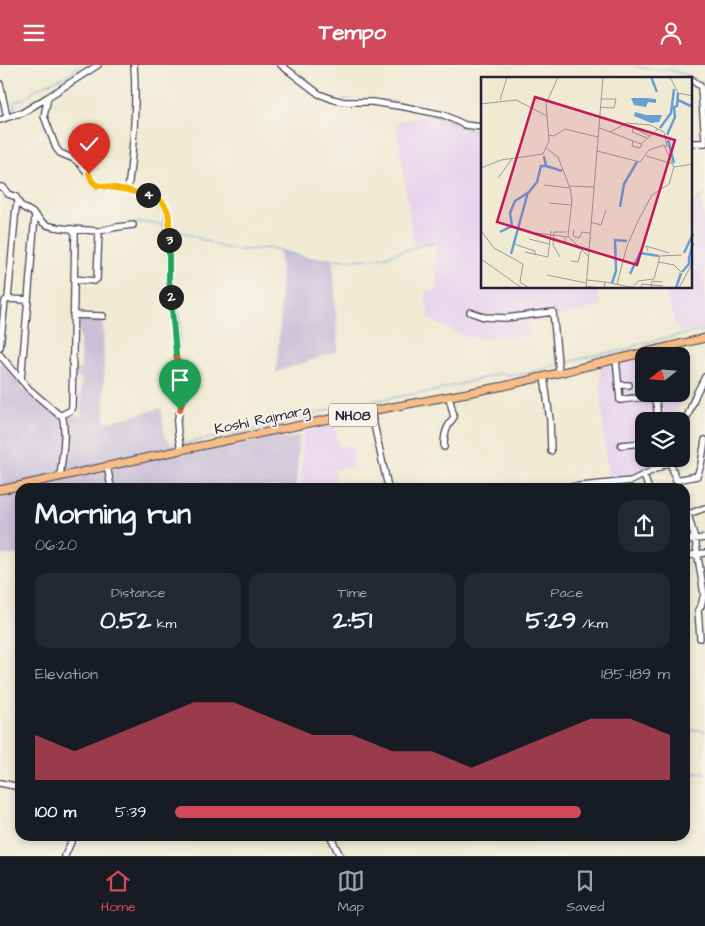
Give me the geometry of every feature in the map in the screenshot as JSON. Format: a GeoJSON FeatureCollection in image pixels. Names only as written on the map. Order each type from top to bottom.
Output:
{"type":"FeatureCollection","features":[{"type":"Feature","properties":{"kind":"main road","name":"Koshi Rajmarg"},"geometry":{"type":"LineString","coordinates":[[32,483],[107,466],[180,446],[504,386],[705,338]]}},
{"type":"Feature","properties":{"kind":"main road","name":"Koshi Rajmarg"},"geometry":{"type":"LineString","coordinates":[[0,490],[15,487]]}},
{"type":"Feature","properties":{"kind":"street"},"geometry":{"type":"LineString","coordinates":[[0,120],[6,115],[22,113],[98,65]]}},
{"type":"Feature","properties":{"kind":"street"},"geometry":{"type":"LineString","coordinates":[[128,190],[134,143],[134,65]]}},
{"type":"Feature","properties":{"kind":"street"},"geometry":{"type":"LineString","coordinates":[[281,65],[318,94],[332,99],[405,107],[444,115],[464,125],[481,127]]}},
{"type":"Feature","properties":{"kind":"street"},"geometry":{"type":"LineString","coordinates":[[692,80],[701,88],[705,142],[692,143]]}},
{"type":"Feature","properties":{"kind":"street"},"geometry":{"type":"LineString","coordinates":[[0,84],[6,115]]}},
{"type":"Feature","properties":{"kind":"street"},"geometry":{"type":"LineString","coordinates":[[48,97],[44,116],[56,148],[60,153],[79,163],[96,185],[128,190],[143,195],[154,195],[160,199],[168,212],[169,279],[177,364],[183,398],[177,421],[180,446]]}},
{"type":"Feature","properties":{"kind":"street"},"geometry":{"type":"LineString","coordinates":[[0,187],[3,187],[8,194],[16,197],[18,203],[24,209],[34,213],[35,216],[47,225],[99,231],[133,225]]}},
{"type":"Feature","properties":{"kind":"street"},"geometry":{"type":"LineString","coordinates":[[0,347],[4,300],[18,203]]}},
{"type":"Feature","properties":{"kind":"street"},"geometry":{"type":"LineString","coordinates":[[21,380],[35,216]]}},
{"type":"Feature","properties":{"kind":"street"},"geometry":{"type":"LineString","coordinates":[[62,415],[71,409],[72,406],[75,233],[72,229]]}},
{"type":"Feature","properties":{"kind":"street"},"geometry":{"type":"LineString","coordinates":[[74,279],[94,281],[97,279],[99,231]]}},
{"type":"Feature","properties":{"kind":"street"},"geometry":{"type":"LineString","coordinates":[[4,300],[28,301]]}},
{"type":"Feature","properties":{"kind":"street"},"geometry":{"type":"LineString","coordinates":[[470,312],[484,317],[506,318],[553,312],[559,372]]}},
{"type":"Feature","properties":{"kind":"street"},"geometry":{"type":"LineString","coordinates":[[73,315],[103,316]]}},
{"type":"Feature","properties":{"kind":"street"},"geometry":{"type":"LineString","coordinates":[[0,355],[29,389],[58,414],[62,415]]}},
{"type":"Feature","properties":{"kind":"street"},"geometry":{"type":"LineString","coordinates":[[616,359],[620,400],[648,397],[656,402],[656,412]]}},
{"type":"Feature","properties":{"kind":"street"},"geometry":{"type":"LineString","coordinates":[[544,376],[550,420],[551,451]]}},
{"type":"Feature","properties":{"kind":"street"},"geometry":{"type":"LineString","coordinates":[[689,412],[705,377]]}},
{"type":"Feature","properties":{"kind":"street"},"geometry":{"type":"LineString","coordinates":[[619,385],[630,385]]}},
{"type":"Feature","properties":{"kind":"street"},"geometry":{"type":"LineString","coordinates":[[444,447],[444,435],[454,417],[449,397]]}},
{"type":"Feature","properties":{"kind":"street"},"geometry":{"type":"LineString","coordinates":[[371,411],[387,483]]}},
{"type":"Feature","properties":{"kind":"street"},"geometry":{"type":"LineString","coordinates":[[60,477],[64,431],[62,415]]}},
{"type":"Feature","properties":{"kind":"street"},"geometry":{"type":"LineString","coordinates":[[676,480],[697,477],[705,440]]}},
{"type":"Feature","properties":{"kind":"street"},"geometry":{"type":"LineString","coordinates":[[621,445],[635,444]]}},
{"type":"Feature","properties":{"kind":"street"},"geometry":{"type":"LineString","coordinates":[[107,466],[110,483]]}},
{"type":"Feature","properties":{"kind":"street"},"geometry":{"type":"LineString","coordinates":[[611,483],[631,481],[658,467]]}},
{"type":"Feature","properties":{"kind":"street"},"geometry":{"type":"LineString","coordinates":[[672,467],[677,483]]}},
{"type":"Feature","properties":{"kind":"street"},"geometry":{"type":"LineString","coordinates":[[644,475],[647,483]]}},
{"type":"Feature","properties":{"kind":"street"},"geometry":{"type":"LineString","coordinates":[[690,510],[705,508]]}},
{"type":"Feature","properties":{"kind":"street"},"geometry":{"type":"LineString","coordinates":[[690,522],[698,554],[704,594],[702,605],[698,610],[700,637]]}},
{"type":"Feature","properties":{"kind":"street"},"geometry":{"type":"LineString","coordinates":[[690,540],[705,537]]}},
{"type":"Feature","properties":{"kind":"street"},"geometry":{"type":"LineString","coordinates":[[690,555],[705,553]]}},
{"type":"Feature","properties":{"kind":"street"},"geometry":{"type":"LineString","coordinates":[[0,783],[15,786]]}},
{"type":"Feature","properties":{"kind":"street"},"geometry":{"type":"LineString","coordinates":[[65,856],[71,841]]}},
{"type":"Feature","properties":{"kind":"street"},"geometry":{"type":"LineString","coordinates":[[333,841],[340,856]]}},
{"type":"Feature","properties":{"kind":"shaded area"},"geometry":{"type":"Polygon","coordinates":[[[431,115],[481,132],[481,289],[607,289],[596,291],[601,306],[528,324],[530,337],[468,338],[430,320],[425,291],[437,291],[435,243],[414,244],[396,122],[431,115]]]}},
{"type":"Feature","properties":{"kind":"shaded area"},"geometry":{"type":"Polygon","coordinates":[[[700,201],[705,219],[705,329],[694,332],[678,331],[663,289],[692,289],[692,205],[700,201]]]}},
{"type":"Feature","properties":{"kind":"shaded area"},"geometry":{"type":"Polygon","coordinates":[[[279,250],[307,258],[333,259],[338,351],[276,372],[280,327],[281,275],[279,250]]]}},
{"type":"Feature","properties":{"kind":"shaded area"},"geometry":{"type":"Polygon","coordinates":[[[79,315],[103,316],[105,423],[161,408],[165,437],[181,455],[283,434],[284,439],[299,436],[296,483],[15,483],[15,554],[0,556],[0,360],[27,391],[62,415],[81,416],[81,378],[74,377],[74,369],[81,369],[79,315]]]}},
{"type":"Feature","properties":{"kind":"shaded area"},"geometry":{"type":"Polygon","coordinates":[[[635,357],[635,403],[680,403],[676,412],[635,412],[635,467],[651,467],[624,480],[608,481],[600,365],[635,357]]]}},
{"type":"Feature","properties":{"kind":"shaded area"},"geometry":{"type":"Polygon","coordinates":[[[336,424],[338,445],[354,447],[353,468],[334,469],[336,483],[301,483],[303,431],[336,424]]]}},
{"type":"Feature","properties":{"kind":"waterway"},"geometry":{"type":"LineString","coordinates":[[8,113],[15,109],[14,101],[23,99],[34,90],[70,74],[80,65]]}},
{"type":"Feature","properties":{"kind":"waterway"},"geometry":{"type":"LineString","coordinates":[[636,65],[637,67],[674,71],[695,78]]}},
{"type":"Feature","properties":{"kind":"waterway"},"geometry":{"type":"LineString","coordinates":[[698,81],[705,82]]}},
{"type":"Feature","properties":{"kind":"waterway"},"geometry":{"type":"LineString","coordinates":[[320,97],[328,100]]}},
{"type":"Feature","properties":{"kind":"waterway"},"geometry":{"type":"LineString","coordinates":[[342,99],[350,99]]}},
{"type":"Feature","properties":{"kind":"waterway"},"geometry":{"type":"LineString","coordinates":[[381,101],[410,105]]}},
{"type":"Feature","properties":{"kind":"waterway"},"geometry":{"type":"LineString","coordinates":[[430,115],[457,124]]}},
{"type":"Feature","properties":{"kind":"waterway"},"geometry":{"type":"LineString","coordinates":[[466,128],[481,132]]}},
{"type":"Feature","properties":{"kind":"waterway"},"geometry":{"type":"LineString","coordinates":[[692,202],[705,195]]}},
{"type":"Feature","properties":{"kind":"waterway"},"geometry":{"type":"LineString","coordinates":[[134,223],[149,222],[166,226]]}},
{"type":"Feature","properties":{"kind":"waterway"},"geometry":{"type":"LineString","coordinates":[[172,228],[227,249],[268,248],[307,258],[353,260],[380,258],[422,245],[433,244]]}},
{"type":"Feature","properties":{"kind":"waterway"},"geometry":{"type":"LineString","coordinates":[[561,364],[595,355],[626,350],[642,343],[705,330]]}},
{"type":"Feature","properties":{"kind":"waterway"},"geometry":{"type":"LineString","coordinates":[[181,444],[274,426],[340,406],[434,391],[502,373],[509,375],[529,373],[557,365]]}},
{"type":"Feature","properties":{"kind":"waterway"},"geometry":{"type":"LineString","coordinates":[[62,473],[177,445]]}},
{"type":"Feature","properties":{"kind":"waterway"},"geometry":{"type":"LineString","coordinates":[[0,485],[58,473]]}},
{"type":"Feature","properties":{"kind":"waterway"},"geometry":{"type":"LineString","coordinates":[[690,731],[705,731]]}},
{"type":"Feature","properties":{"kind":"waterway"},"geometry":{"type":"LineString","coordinates":[[690,776],[697,773],[705,774]]}},
{"type":"Feature","properties":{"kind":"route"},"geometry":{"type":"LineString","coordinates":[[89,174],[96,185],[128,190],[143,195],[154,195],[160,199],[168,212],[169,279],[177,364],[183,398],[180,410]]}}]}
